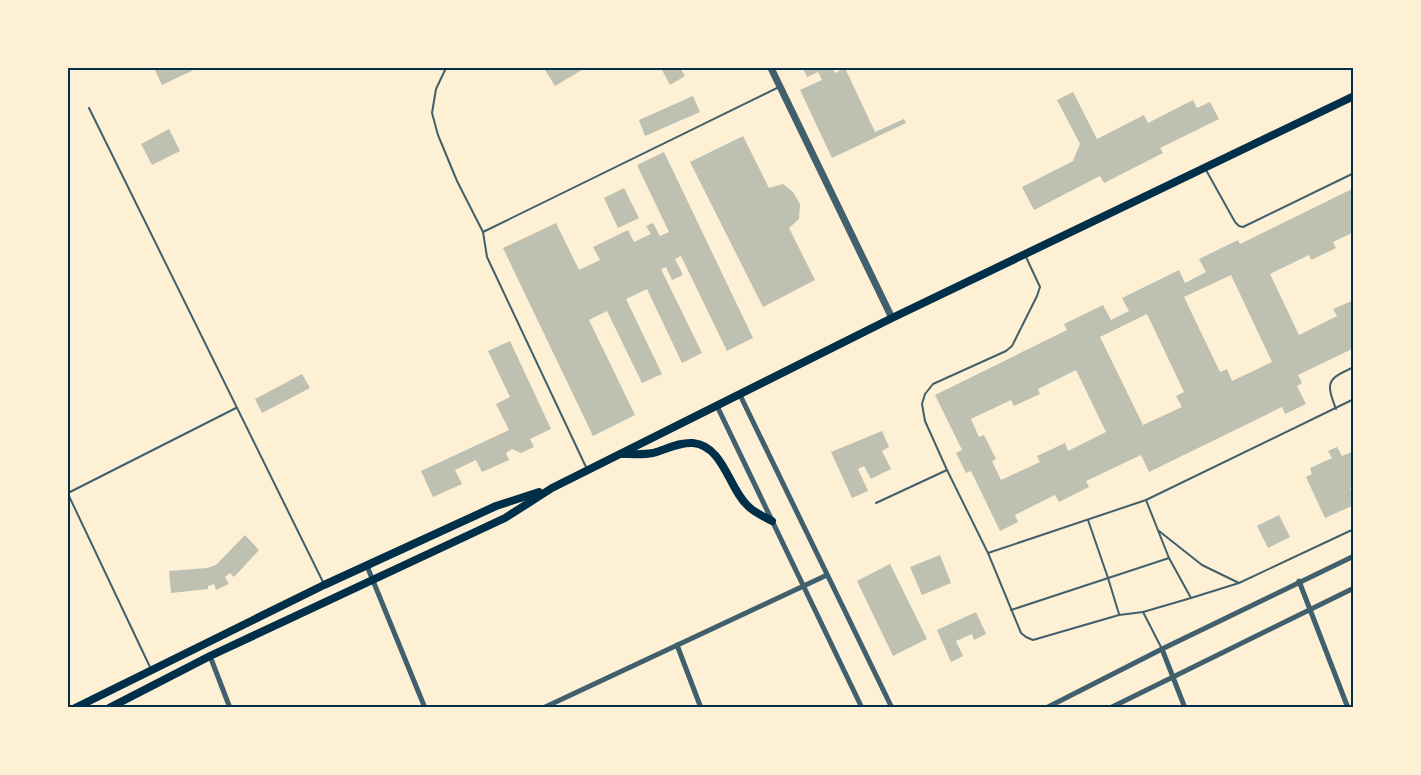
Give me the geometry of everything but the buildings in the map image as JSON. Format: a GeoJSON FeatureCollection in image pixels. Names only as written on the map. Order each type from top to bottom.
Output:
{"type":"FeatureCollection","features":[{"type":"Feature","properties":{"kind":"main road"},"geometry":{"type":"LineString","coordinates":[[109,708],[210,656],[505,518],[552,488],[892,318],[1353,96]]}},
{"type":"Feature","properties":{"kind":"main road"},"geometry":{"type":"LineString","coordinates":[[619,454],[651,453],[680,443],[695,443],[705,447],[716,456],[739,495],[749,507],[772,521]]}},
{"type":"Feature","properties":{"kind":"main road"},"geometry":{"type":"LineString","coordinates":[[75,708],[324,585],[496,506],[552,488]]}},
{"type":"Feature","properties":{"kind":"street"},"geometry":{"type":"LineString","coordinates":[[771,68],[892,318]]}},
{"type":"Feature","properties":{"kind":"street"},"geometry":{"type":"LineString","coordinates":[[740,395],[892,708]]}},
{"type":"Feature","properties":{"kind":"street"},"geometry":{"type":"LineString","coordinates":[[717,406],[862,708]]}},
{"type":"Feature","properties":{"kind":"street"},"geometry":{"type":"LineString","coordinates":[[1046,708],[1353,556]]}},
{"type":"Feature","properties":{"kind":"street"},"geometry":{"type":"LineString","coordinates":[[367,566],[425,708]]}},
{"type":"Feature","properties":{"kind":"street"},"geometry":{"type":"LineString","coordinates":[[543,708],[827,575]]}},
{"type":"Feature","properties":{"kind":"street"},"geometry":{"type":"LineString","coordinates":[[1299,581],[1348,708]]}},
{"type":"Feature","properties":{"kind":"street"},"geometry":{"type":"LineString","coordinates":[[1110,708],[1353,588]]}},
{"type":"Feature","properties":{"kind":"street"},"geometry":{"type":"LineString","coordinates":[[677,645],[701,708]]}},
{"type":"Feature","properties":{"kind":"street"},"geometry":{"type":"LineString","coordinates":[[1162,649],[1185,708]]}},
{"type":"Feature","properties":{"kind":"street"},"geometry":{"type":"LineString","coordinates":[[210,656],[230,708]]}},
{"type":"Feature","properties":{"kind":"lane"},"geometry":{"type":"LineString","coordinates":[[446,68],[436,89],[432,113],[438,135],[457,181],[483,232],[488,257],[587,470]]}},
{"type":"Feature","properties":{"kind":"lane"},"geometry":{"type":"LineString","coordinates":[[483,232],[780,86]]}},
{"type":"Feature","properties":{"kind":"lane"},"geometry":{"type":"LineString","coordinates":[[89,108],[324,585]]}},
{"type":"Feature","properties":{"kind":"lane"},"geometry":{"type":"LineString","coordinates":[[1205,168],[1235,222],[1243,227],[1353,172]]}},
{"type":"Feature","properties":{"kind":"lane"},"geometry":{"type":"LineString","coordinates":[[1024,254],[1040,286],[1012,346],[1006,351],[933,384],[925,394],[922,404],[925,421],[988,553],[1021,633],[1026,638],[1033,640],[1119,615],[1143,612],[1239,583],[1353,529]]}},
{"type":"Feature","properties":{"kind":"lane"},"geometry":{"type":"LineString","coordinates":[[1336,409],[1329,392],[1330,384],[1335,376],[1353,367]]}},
{"type":"Feature","properties":{"kind":"lane"},"geometry":{"type":"LineString","coordinates":[[988,553],[1146,500],[1353,399]]}},
{"type":"Feature","properties":{"kind":"lane"},"geometry":{"type":"LineString","coordinates":[[152,670],[68,494],[237,408]]}},
{"type":"Feature","properties":{"kind":"lane"},"geometry":{"type":"LineString","coordinates":[[876,502],[947,470]]}},
{"type":"Feature","properties":{"kind":"lane"},"geometry":{"type":"LineString","coordinates":[[1146,500],[1169,558],[1191,598]]}},
{"type":"Feature","properties":{"kind":"lane"},"geometry":{"type":"LineString","coordinates":[[1088,520],[1119,615]]}},
{"type":"Feature","properties":{"kind":"lane"},"geometry":{"type":"LineString","coordinates":[[1159,531],[1202,566],[1239,583]]}},
{"type":"Feature","properties":{"kind":"lane"},"geometry":{"type":"LineString","coordinates":[[1011,610],[1169,558]]}},
{"type":"Feature","properties":{"kind":"lane"},"geometry":{"type":"LineString","coordinates":[[1143,612],[1162,649]]}}]}
